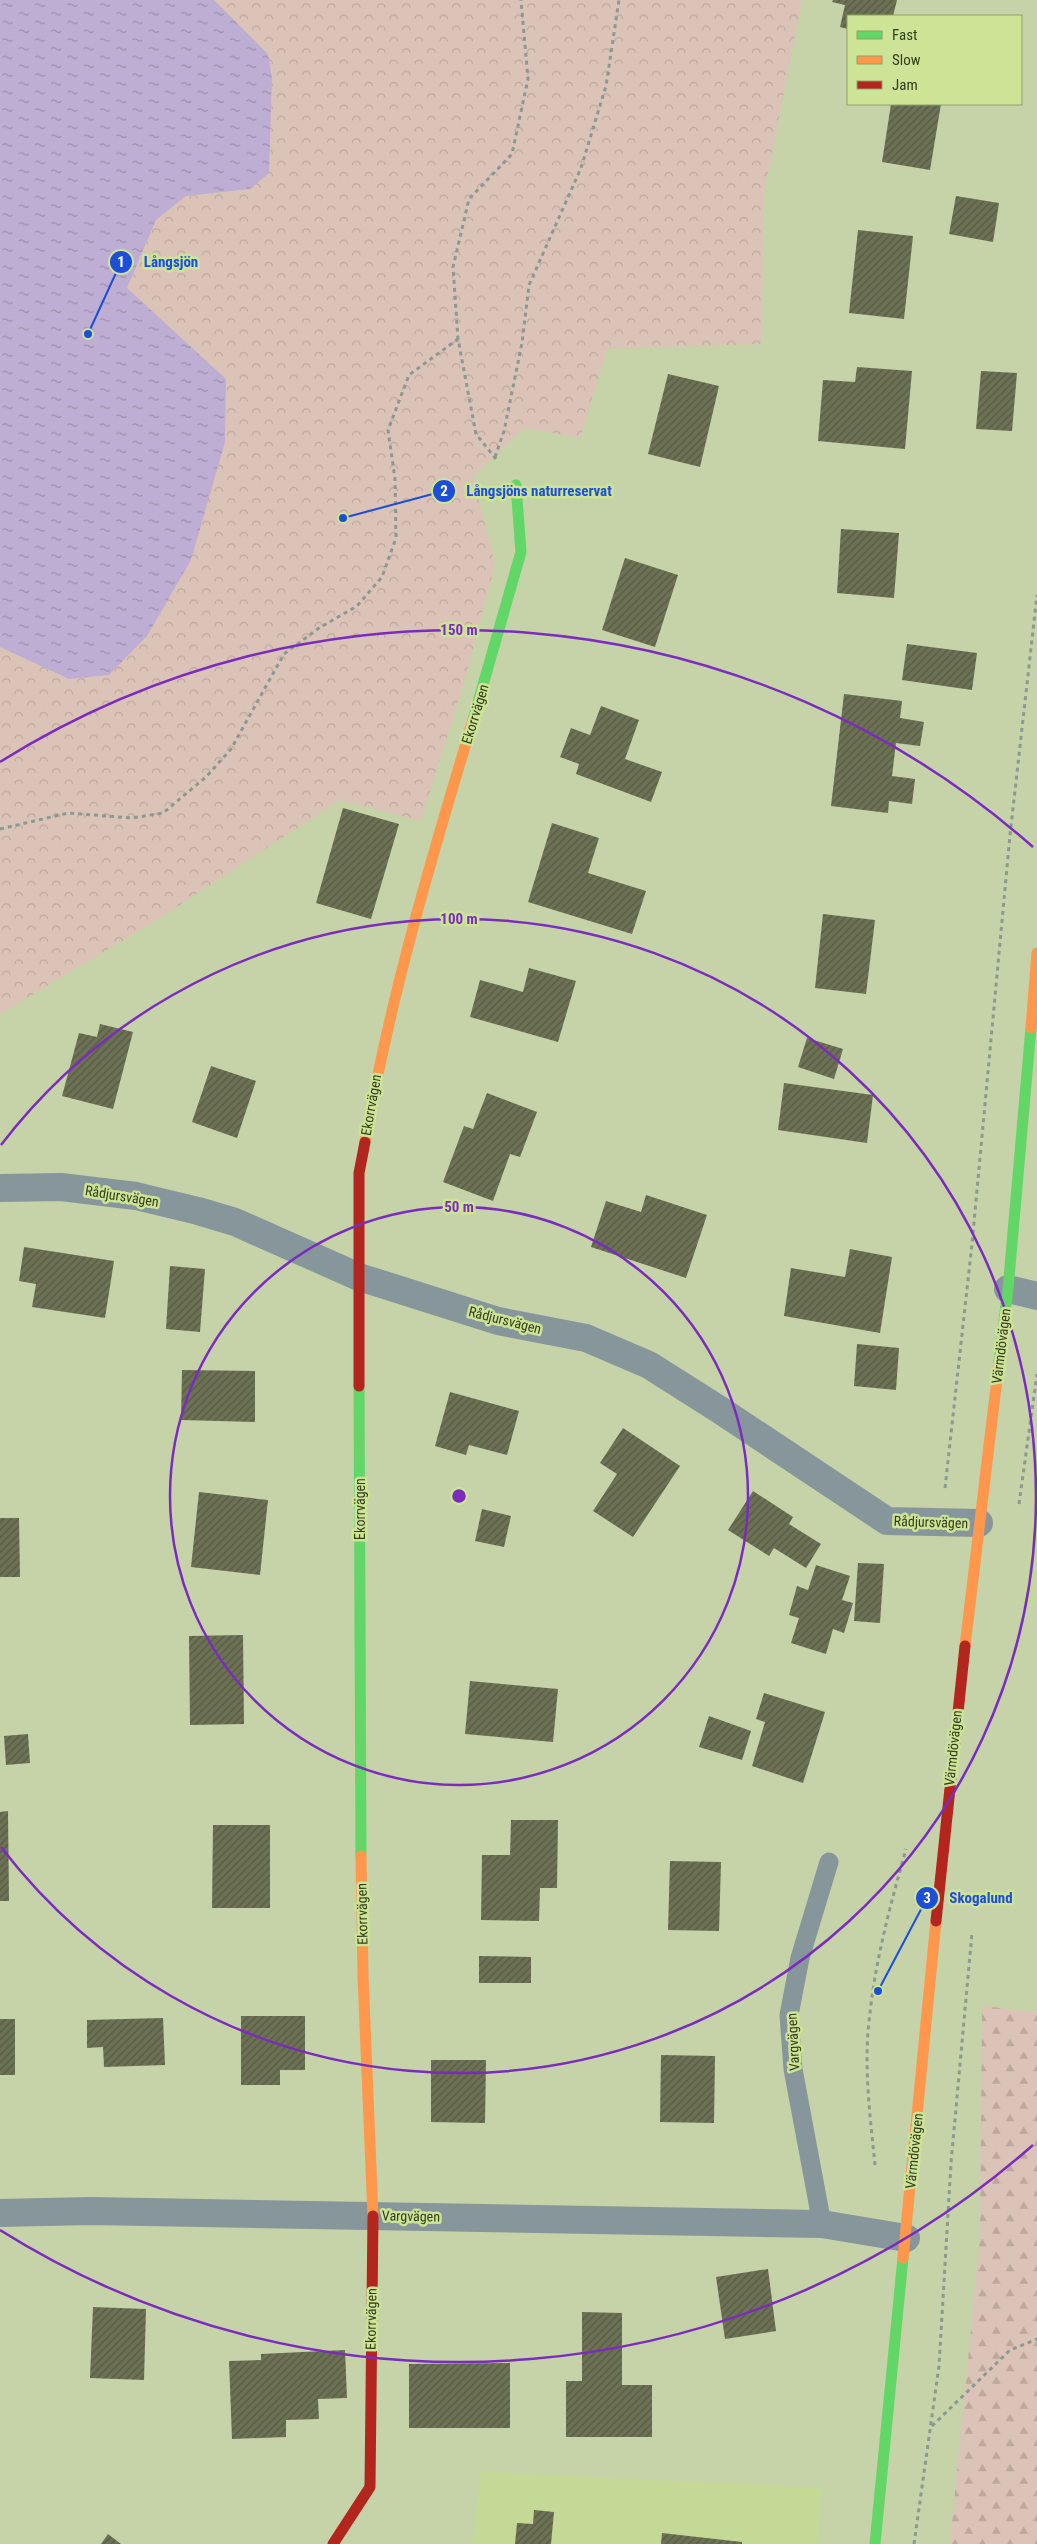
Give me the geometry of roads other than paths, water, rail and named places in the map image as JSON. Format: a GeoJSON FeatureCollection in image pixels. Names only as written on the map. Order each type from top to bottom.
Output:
{"type":"FeatureCollection","features":[{"type":"Feature","properties":{"kind":"street","name":"Ekorrvägen"},"geometry":{"type":"LineString","coordinates":[[333,2544],[370,2487],[373,2216],[363,1976],[360,1806],[359,1173],[377,1071],[426,876],[485,682],[521,552],[516,485]]}},
{"type":"Feature","properties":{"kind":"street","name":"Värmdövägen"},"geometry":{"type":"LineString","coordinates":[[875,2544],[952,1755],[1008,1289],[1037,953]]}},
{"type":"Feature","properties":{"kind":"street","name":"Rådjursvägen"},"geometry":{"type":"LineString","coordinates":[[0,1188],[61,1187],[136,1196],[198,1211],[235,1222],[359,1276],[498,1321],[586,1338],[649,1365],[887,1521],[979,1523]]}},
{"type":"Feature","properties":{"kind":"street"},"geometry":{"type":"LineString","coordinates":[[1008,1289],[1037,1296]]}},
{"type":"Feature","properties":{"kind":"street","name":"Vargvägen"},"geometry":{"type":"LineString","coordinates":[[0,2212],[91,2211],[822,2224],[906,2238]]}},
{"type":"Feature","properties":{"kind":"lane","name":"Vargvägen"},"geometry":{"type":"LineString","coordinates":[[822,2224],[793,2069],[789,2015],[800,1958],[829,1862]]}},
{"type":"Feature","properties":{"kind":"water"},"geometry":{"type":"Polygon","coordinates":[[[0,0],[214,0],[268,54],[272,78],[269,173],[250,189],[186,196],[156,220],[127,288],[226,379],[225,442],[191,560],[147,636],[109,675],[69,679],[0,647],[0,0]]]}},
{"type":"Feature","properties":{"kind":"place","name":"Långsjön"},"geometry":{"type":"Point","coordinates":[88,334]}},
{"type":"Feature","properties":{"kind":"place","name":"Långsjöns naturreservat"},"geometry":{"type":"Point","coordinates":[343,518]}},
{"type":"Feature","properties":{"kind":"place","name":"Skogalund"},"geometry":{"type":"Point","coordinates":[878,1991]}}]}
